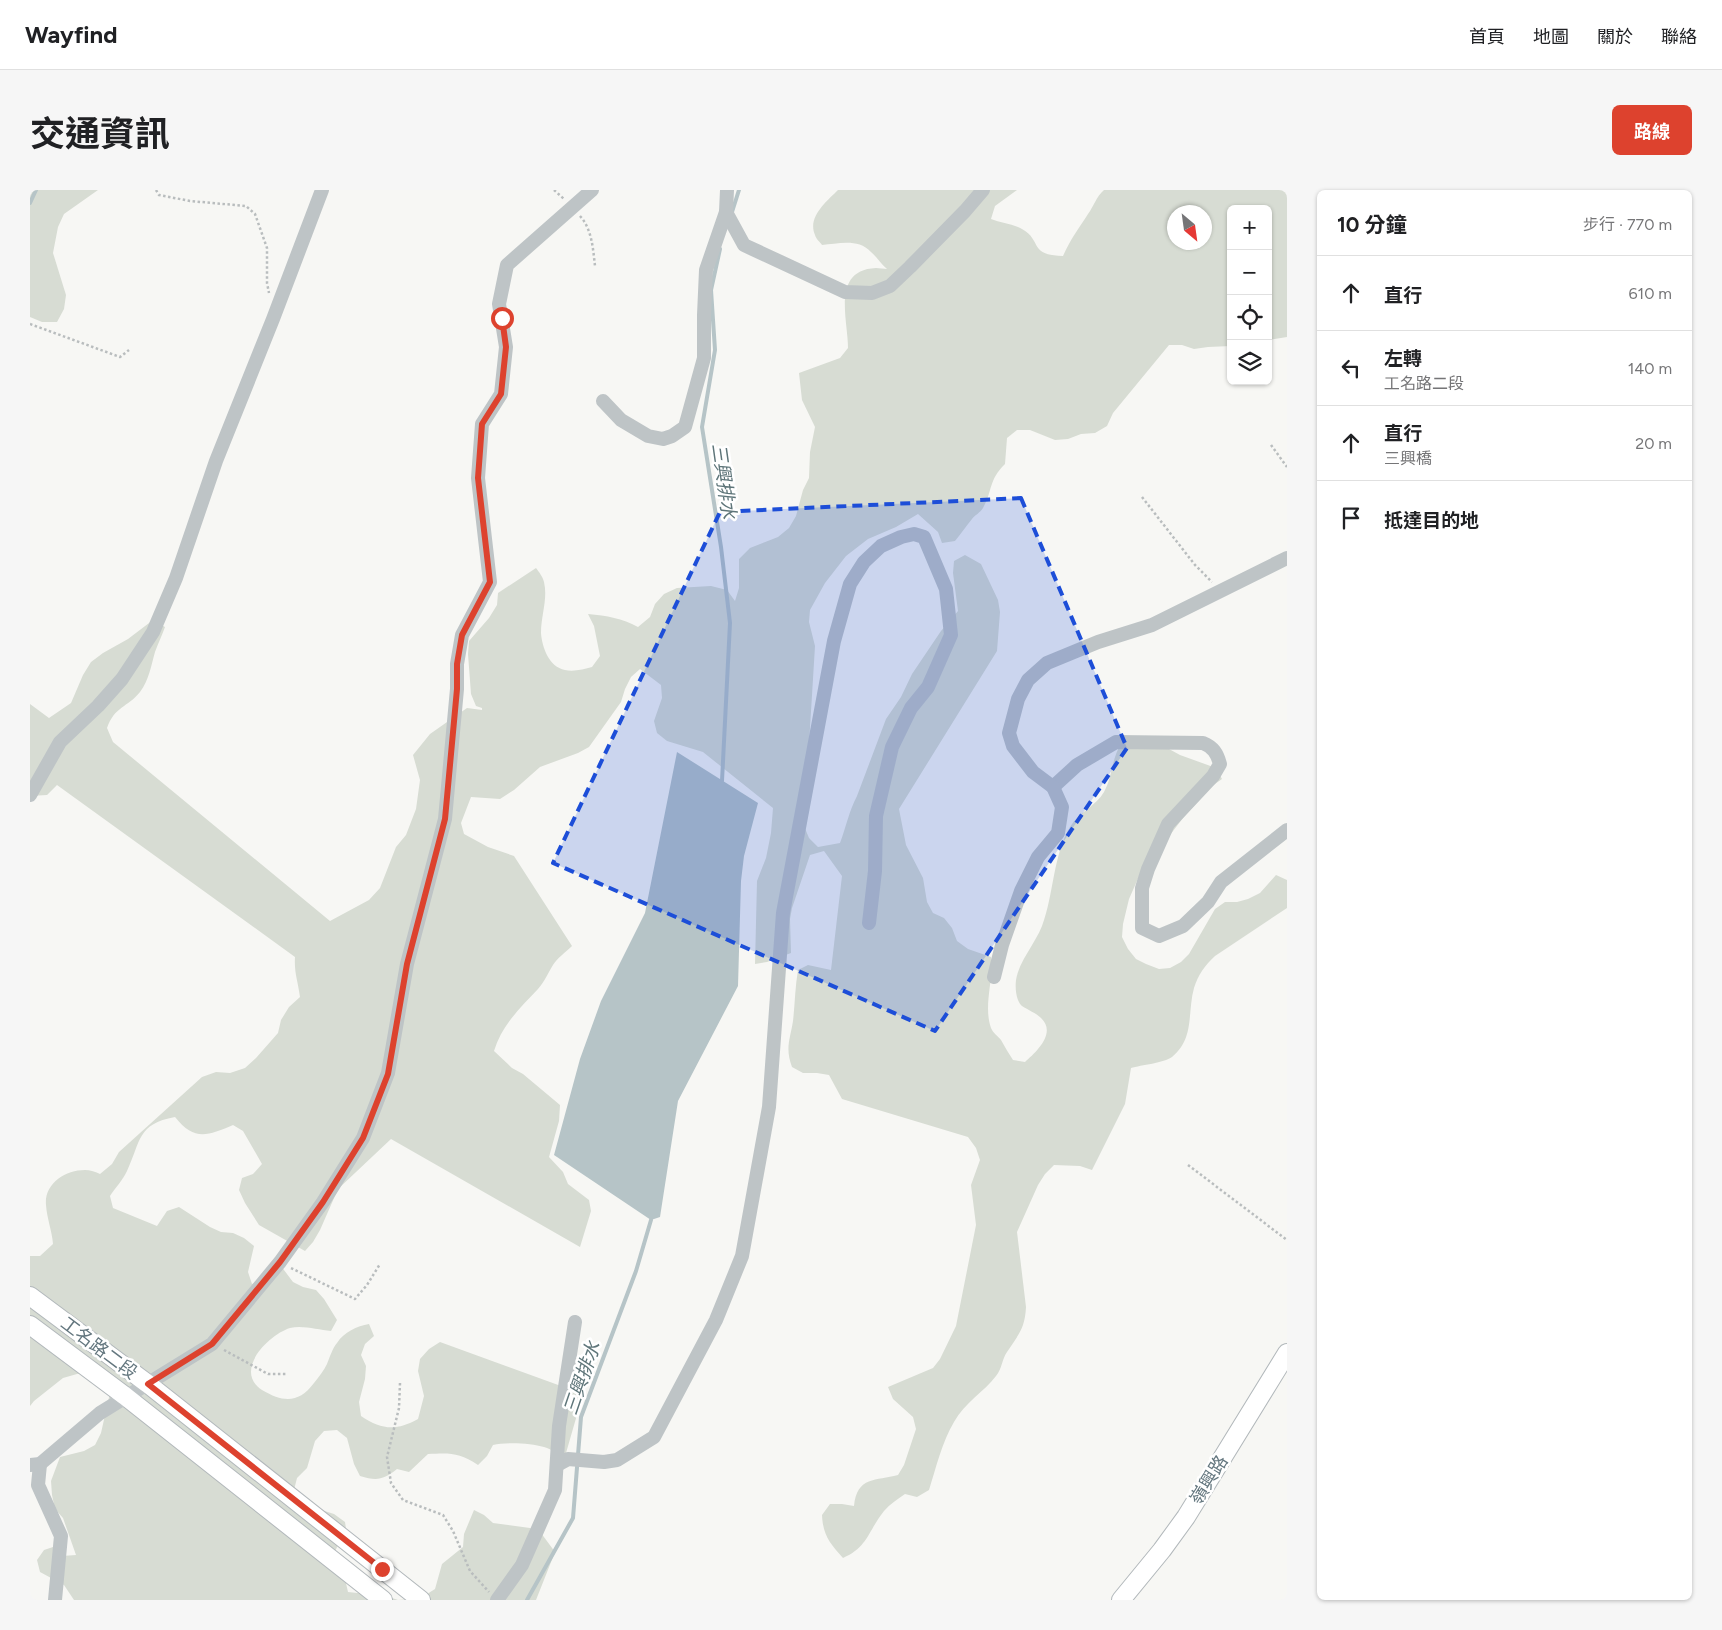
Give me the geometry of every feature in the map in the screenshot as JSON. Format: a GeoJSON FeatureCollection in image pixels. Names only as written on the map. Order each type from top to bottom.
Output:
{"type":"FeatureCollection","features":[{"type":"Feature","properties":{"kind":"main road","name":"工名路二段"},"geometry":{"type":"LineString","coordinates":[[30,1296],[148,1384],[421,1600]]}},
{"type":"Feature","properties":{"kind":"main road","name":"工名路二段"},"geometry":{"type":"LineString","coordinates":[[30,1325],[124,1396],[383,1600]]}},
{"type":"Feature","properties":{"kind":"main road","name":"嶺興路"},"geometry":{"type":"LineString","coordinates":[[1121,1600],[1186,1517],[1287,1353]]}},
{"type":"Feature","properties":{"kind":"lane"},"geometry":{"type":"LineString","coordinates":[[30,796],[60,742],[122,680],[153,632],[176,578],[216,461],[273,320],[322,190]]}},
{"type":"Feature","properties":{"kind":"lane"},"geometry":{"type":"LineString","coordinates":[[55,1600],[61,1536],[38,1485],[35,1464],[124,1396],[148,1384],[212,1344],[280,1262],[323,1202],[363,1138],[388,1074],[407,964],[445,819],[457,689],[457,664],[462,635],[490,582],[478,478],[482,424],[501,394],[506,347],[499,304],[507,265],[592,190]]}},
{"type":"Feature","properties":{"kind":"lane"},"geometry":{"type":"LineString","coordinates":[[603,401],[621,420],[648,436],[663,439],[672,436],[685,427],[704,358],[706,270],[726,212],[728,190]]}},
{"type":"Feature","properties":{"kind":"lane"},"geometry":{"type":"LineString","coordinates":[[726,212],[744,245],[845,292],[872,294],[890,286],[910,268],[983,190]]}},
{"type":"Feature","properties":{"kind":"lane"},"geometry":{"type":"LineString","coordinates":[[557,1465],[568,1459],[604,1462],[617,1460],[654,1437],[716,1320],[742,1256],[769,1107],[783,913],[834,641],[850,584],[864,562],[881,546],[901,537],[914,534],[924,537],[946,589],[951,635],[928,687],[911,708],[892,747],[876,816],[875,871],[869,923]]}},
{"type":"Feature","properties":{"kind":"lane"},"geometry":{"type":"LineString","coordinates":[[994,977],[1002,945],[1021,891],[1038,857],[1058,833],[1062,807],[1053,787],[1033,772],[1013,746],[1009,733],[1018,699],[1028,680],[1047,663],[1098,642],[1152,625],[1287,558]]}},
{"type":"Feature","properties":{"kind":"lane"},"geometry":{"type":"LineString","coordinates":[[1053,787],[1077,765],[1116,742],[1203,743],[1211,746],[1220,764],[1213,776],[1168,824],[1148,869],[1142,888],[1142,928],[1159,936],[1182,926],[1208,902],[1221,882],[1287,830]]}},
{"type":"Feature","properties":{"kind":"lane"},"geometry":{"type":"LineString","coordinates":[[497,1600],[522,1565],[555,1490],[559,1426],[575,1322]]}},
{"type":"Feature","properties":{"kind":"path"},"geometry":{"type":"LineString","coordinates":[[156,190],[159,195],[190,201],[246,206],[255,214],[267,248],[267,283],[273,320]]}},
{"type":"Feature","properties":{"kind":"path"},"geometry":{"type":"LineString","coordinates":[[573,208],[587,225],[591,237],[595,266]]}},
{"type":"Feature","properties":{"kind":"path"},"geometry":{"type":"LineString","coordinates":[[30,324],[120,357],[129,350]]}},
{"type":"Feature","properties":{"kind":"path"},"geometry":{"type":"LineString","coordinates":[[1270,446],[1287,467]]}},
{"type":"Feature","properties":{"kind":"path"},"geometry":{"type":"LineString","coordinates":[[1142,497],[1195,565],[1221,590]]}},
{"type":"Feature","properties":{"kind":"path"},"geometry":{"type":"LineString","coordinates":[[1188,1165],[1287,1240]]}},
{"type":"Feature","properties":{"kind":"path"},"geometry":{"type":"LineString","coordinates":[[280,1262],[355,1299],[367,1285],[380,1264]]}},
{"type":"Feature","properties":{"kind":"path"},"geometry":{"type":"LineString","coordinates":[[212,1344],[268,1374],[286,1374]]}},
{"type":"Feature","properties":{"kind":"path"},"geometry":{"type":"LineString","coordinates":[[400,1383],[398,1408],[387,1457],[391,1483],[403,1500],[443,1515],[453,1531],[470,1571],[497,1600]]}},
{"type":"Feature","properties":{"kind":"highlighted area"},"geometry":{"type":"Polygon","coordinates":[[[1021,498],[1127,748],[935,1031],[553,863],[720,512],[1021,498]]]}},
{"type":"Feature","properties":{"kind":"shaded area"},"geometry":{"type":"Polygon","coordinates":[[[30,190],[98,190],[64,214],[58,227],[53,253],[66,295],[64,309],[57,322],[42,322],[30,317],[30,190]]]}},
{"type":"Feature","properties":{"kind":"shaded area"},"geometry":{"type":"Polygon","coordinates":[[[838,190],[1017,190],[995,206],[991,219],[1022,229],[1032,238],[1037,247],[1045,253],[1063,256],[1104,190],[1287,190],[1287,337],[1272,339],[1272,205],[1227,205],[1227,346],[1194,349],[1182,345],[1169,345],[1113,413],[1107,426],[1095,433],[1055,440],[1030,430],[1017,430],[1007,438],[1005,464],[993,481],[983,508],[955,541],[942,543],[938,532],[918,514],[896,527],[868,539],[846,556],[825,583],[810,610],[809,622],[815,646],[804,826],[809,838],[818,847],[840,843],[886,719],[901,697],[912,674],[941,631],[958,611],[953,573],[954,561],[965,555],[981,564],[998,600],[1000,612],[997,651],[899,809],[906,845],[923,878],[927,902],[933,913],[944,918],[952,928],[957,941],[968,949],[991,957],[992,966],[988,1001],[989,1019],[992,1030],[1001,1040],[1013,1060],[1025,1062],[1039,1048],[1046,1036],[1047,1030],[1041,1018],[1022,1006],[1018,1001],[1016,980],[1024,959],[1042,926],[1064,838],[1074,822],[1101,797],[1109,780],[1118,748],[1122,742],[1169,749],[1216,768],[1222,779],[1212,786],[1183,818],[1140,874],[1129,899],[1122,937],[1136,959],[1159,969],[1170,968],[1181,962],[1189,954],[1215,909],[1225,902],[1237,902],[1260,893],[1276,875],[1287,880],[1287,908],[1215,956],[1202,970],[1194,988],[1187,1033],[1179,1050],[1168,1059],[1131,1068],[1125,1104],[1092,1170],[1080,1166],[1054,1165],[1038,1185],[1017,1232],[1026,1307],[1022,1326],[1018,1336],[1005,1355],[998,1373],[958,1415],[954,1422],[943,1447],[929,1490],[917,1497],[905,1494],[891,1504],[879,1518],[863,1544],[843,1558],[826,1534],[822,1515],[830,1504],[854,1506],[859,1489],[863,1485],[869,1481],[898,1475],[904,1465],[916,1429],[913,1417],[893,1399],[888,1387],[933,1368],[940,1359],[956,1326],[976,1225],[971,1185],[980,1160],[976,1148],[968,1137],[842,1099],[829,1075],[803,1073],[792,1067],[789,1044],[798,970],[808,965],[831,970],[842,876],[824,851],[810,855],[792,908],[790,919],[791,953],[767,962],[755,964],[757,881],[766,858],[773,808],[703,752],[667,741],[657,733],[654,721],[662,698],[661,685],[640,669],[631,677],[621,702],[589,747],[540,767],[514,790],[500,799],[471,797],[461,823],[464,834],[488,847],[514,856],[572,946],[559,957],[540,986],[512,1017],[497,1042],[494,1051],[512,1068],[523,1074],[560,1105],[559,1121],[549,1157],[563,1172],[568,1184],[589,1200],[591,1211],[580,1247],[391,1139],[338,1189],[320,1230],[305,1251],[259,1225],[245,1203],[239,1190],[242,1178],[253,1174],[262,1164],[243,1131],[233,1125],[216,1132],[201,1134],[188,1130],[175,1117],[153,1124],[142,1135],[125,1174],[110,1196],[113,1208],[157,1226],[167,1211],[179,1207],[210,1227],[244,1238],[254,1246],[248,1272],[252,1284],[264,1281],[278,1262],[293,1282],[316,1290],[324,1299],[337,1320],[331,1331],[305,1327],[290,1328],[272,1338],[257,1354],[252,1364],[251,1373],[254,1382],[262,1390],[277,1397],[291,1399],[303,1394],[321,1374],[340,1339],[351,1330],[369,1324],[374,1336],[365,1344],[361,1355],[366,1366],[359,1402],[361,1416],[382,1426],[403,1426],[418,1419],[424,1396],[418,1371],[420,1359],[429,1349],[440,1342],[583,1394],[566,1453],[532,1445],[498,1444],[493,1445],[487,1456],[478,1465],[454,1454],[428,1454],[409,1472],[397,1469],[384,1477],[371,1479],[360,1476],[354,1464],[347,1438],[337,1430],[324,1431],[315,1441],[307,1468],[297,1478],[294,1490],[312,1507],[334,1514],[345,1522],[347,1535],[338,1545],[332,1558],[345,1579],[348,1592],[386,1596],[398,1600],[74,1600],[64,1585],[40,1572],[37,1560],[44,1550],[56,1546],[62,1556],[76,1555],[63,1518],[55,1509],[51,1481],[60,1457],[84,1451],[95,1445],[101,1433],[112,1384],[106,1370],[77,1374],[63,1378],[30,1406],[30,1256],[40,1256],[53,1244],[46,1205],[48,1191],[57,1180],[70,1173],[87,1170],[100,1174],[112,1164],[119,1152],[202,1077],[216,1072],[230,1073],[245,1068],[278,1033],[281,1020],[289,1007],[300,997],[295,957],[57,785],[47,795],[30,796],[30,704],[49,718],[71,703],[91,662],[128,639],[153,620],[165,627],[155,652],[148,678],[143,687],[110,721],[107,728],[113,742],[330,921],[369,900],[380,888],[396,847],[406,835],[416,809],[420,780],[413,755],[430,734],[467,708],[482,710],[482,708],[476,706],[471,694],[469,641],[489,618],[497,605],[498,593],[536,568],[543,578],[545,588],[541,633],[547,656],[559,668],[568,671],[592,667],[600,656],[594,626],[588,614],[626,621],[638,627],[650,617],[655,604],[664,594],[677,588],[711,586],[727,590],[735,601],[739,588],[739,559],[750,548],[778,537],[789,528],[796,516],[803,490],[809,478],[810,452],[815,427],[802,400],[799,373],[840,358],[848,348],[845,310],[847,287],[853,277],[862,271],[876,268],[887,269],[871,252],[860,245],[848,243],[822,245],[816,238],[813,228],[816,216],[824,204],[838,190]]]}},
{"type":"Feature","properties":{"kind":"shaded area"},"geometry":{"type":"Polygon","coordinates":[[[677,752],[758,803],[744,856],[741,881],[738,986],[678,1101],[660,1217],[651,1220],[554,1155],[580,1059],[601,1001],[645,913],[677,752]]]}},
{"type":"Feature","properties":{"kind":"shaded area"},"geometry":{"type":"Polygon","coordinates":[[[474,1510],[484,1515],[493,1523],[530,1528],[541,1533],[555,1552],[536,1600],[398,1600],[424,1596],[435,1589],[442,1564],[463,1547],[464,1534],[474,1510]]]}},
{"type":"Feature","properties":{"kind":"waterway"},"geometry":{"type":"LineString","coordinates":[[30,203],[36,190]]}},
{"type":"Feature","properties":{"kind":"waterway","name":"三興排水"},"geometry":{"type":"LineString","coordinates":[[732,212],[739,190]]}},
{"type":"Feature","properties":{"kind":"waterway","name":"三興排水"},"geometry":{"type":"LineString","coordinates":[[720,249],[711,290],[715,350],[702,427],[721,547],[730,623],[722,781]]}},
{"type":"Feature","properties":{"kind":"waterway","name":"三興排水"},"geometry":{"type":"LineString","coordinates":[[527,1600],[573,1518],[581,1417],[636,1271],[651,1220]]}},
{"type":"Feature","properties":{"kind":"route"},"geometry":{"type":"LineString","coordinates":[[382,1569],[148,1384],[212,1344],[280,1262],[323,1202],[363,1138],[388,1074],[407,964],[445,819],[457,689],[457,664],[462,635],[490,582],[478,478],[482,424],[501,394],[506,347],[502,318]]}}]}
